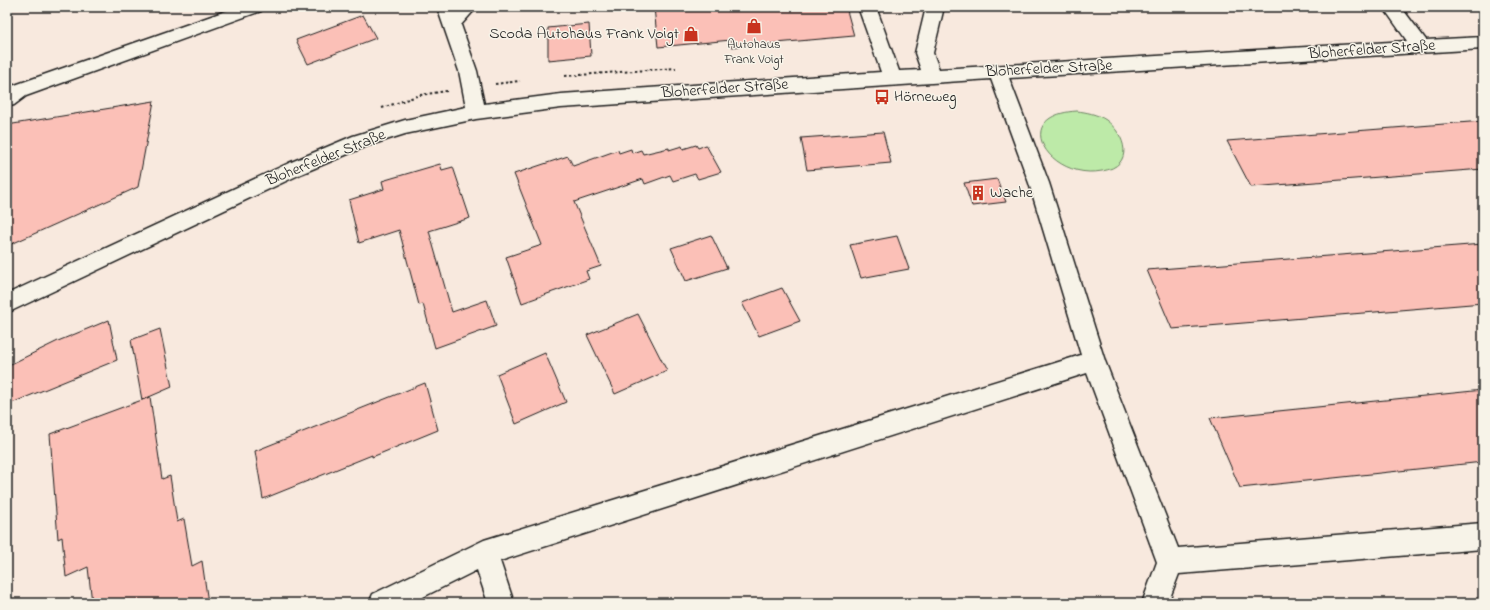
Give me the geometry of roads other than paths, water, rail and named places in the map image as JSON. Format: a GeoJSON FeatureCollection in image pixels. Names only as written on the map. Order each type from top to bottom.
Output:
{"type":"FeatureCollection","features":[{"type":"Feature","properties":{"kind":"street"},"geometry":{"type":"LineString","coordinates":[[7,100],[20,91],[255,7]]}},
{"type":"Feature","properties":{"kind":"street"},"geometry":{"type":"LineString","coordinates":[[468,7],[449,15],[465,57],[471,79],[476,112]]}},
{"type":"Feature","properties":{"kind":"street"},"geometry":{"type":"LineString","coordinates":[[867,7],[892,78]]}},
{"type":"Feature","properties":{"kind":"street"},"geometry":{"type":"LineString","coordinates":[[932,75],[924,53],[935,7]]}},
{"type":"Feature","properties":{"kind":"street"},"geometry":{"type":"LineString","coordinates":[[1392,7],[1421,47]]}},
{"type":"Feature","properties":{"kind":"street","name":"Bloherfelder Straße"},"geometry":{"type":"LineString","coordinates":[[7,304],[289,171],[360,141],[405,127],[476,112],[561,101],[932,75],[1483,43]]}},
{"type":"Feature","properties":{"kind":"street"},"geometry":{"type":"LineString","coordinates":[[998,72],[1039,183],[1094,361],[1170,562],[1155,603]]}},
{"type":"Feature","properties":{"kind":"street"},"geometry":{"type":"LineString","coordinates":[[382,603],[484,553],[1094,361]]}},
{"type":"Feature","properties":{"kind":"street"},"geometry":{"type":"LineString","coordinates":[[1170,562],[1483,536]]}},
{"type":"Feature","properties":{"kind":"street"},"geometry":{"type":"LineString","coordinates":[[484,553],[501,603]]}},
{"type":"Feature","properties":{"kind":"place","name":"Autohaus Frank Voigt"},"geometry":{"type":"Point","coordinates":[754,26]}},
{"type":"Feature","properties":{"kind":"place","name":"Scoda Autohaus Frank Voigt"},"geometry":{"type":"Point","coordinates":[691,34]}},
{"type":"Feature","properties":{"kind":"place","name":"Hörneweg"},"geometry":{"type":"Point","coordinates":[882,97]}},
{"type":"Feature","properties":{"kind":"place","name":"Wache"},"geometry":{"type":"Point","coordinates":[978,193]}}]}
